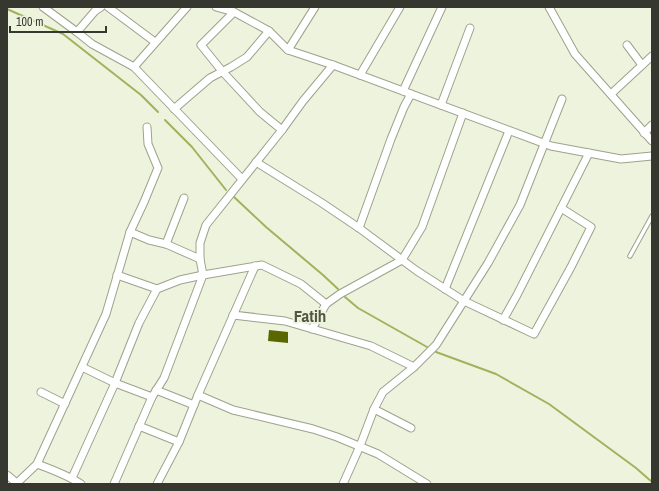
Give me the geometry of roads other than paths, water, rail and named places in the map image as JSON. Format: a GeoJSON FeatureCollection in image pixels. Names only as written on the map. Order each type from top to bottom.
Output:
{"type":"FeatureCollection","features":[{"type":"Feature","properties":{"kind":"street"},"geometry":{"type":"LineString","coordinates":[[43,7],[92,44],[134,67],[242,179]]}},
{"type":"Feature","properties":{"kind":"street"},"geometry":{"type":"LineString","coordinates":[[78,32],[95,11],[101,7]]}},
{"type":"Feature","properties":{"kind":"street"},"geometry":{"type":"LineString","coordinates":[[108,7],[155,42]]}},
{"type":"Feature","properties":{"kind":"street"},"geometry":{"type":"LineString","coordinates":[[134,67],[187,7]]}},
{"type":"Feature","properties":{"kind":"street"},"geometry":{"type":"LineString","coordinates":[[216,7],[234,12],[269,31],[288,50],[360,75],[545,144],[621,159],[652,156]]}},
{"type":"Feature","properties":{"kind":"street"},"geometry":{"type":"LineString","coordinates":[[288,50],[315,7]]}},
{"type":"Feature","properties":{"kind":"street"},"geometry":{"type":"LineString","coordinates":[[360,75],[400,7]]}},
{"type":"Feature","properties":{"kind":"street"},"geometry":{"type":"LineString","coordinates":[[403,91],[442,7]]}},
{"type":"Feature","properties":{"kind":"street"},"geometry":{"type":"LineString","coordinates":[[549,7],[575,54],[652,141]]}},
{"type":"Feature","properties":{"kind":"street"},"geometry":{"type":"LineString","coordinates":[[234,12],[201,45],[222,71],[260,112],[282,130]]}},
{"type":"Feature","properties":{"kind":"street"},"geometry":{"type":"LineString","coordinates":[[440,105],[470,28]]}},
{"type":"Feature","properties":{"kind":"street"},"geometry":{"type":"LineString","coordinates":[[174,109],[210,78],[247,57],[269,31]]}},
{"type":"Feature","properties":{"kind":"street"},"geometry":{"type":"LineString","coordinates":[[627,45],[642,65]]}},
{"type":"Feature","properties":{"kind":"street"},"geometry":{"type":"LineString","coordinates":[[611,94],[652,56]]}},
{"type":"Feature","properties":{"kind":"street"},"geometry":{"type":"LineString","coordinates":[[114,484],[154,393],[164,378],[204,275],[200,259],[200,243],[206,225],[282,130],[303,101],[333,66]]}},
{"type":"Feature","properties":{"kind":"street"},"geometry":{"type":"LineString","coordinates":[[359,228],[391,138],[411,94]]}},
{"type":"Feature","properties":{"kind":"street"},"geometry":{"type":"LineString","coordinates":[[343,484],[374,409],[383,392],[414,367],[436,345],[488,263],[520,205],[562,100]]}},
{"type":"Feature","properties":{"kind":"street"},"geometry":{"type":"LineString","coordinates":[[312,329],[326,304],[340,294],[402,260],[422,227],[463,114]]}},
{"type":"Feature","properties":{"kind":"street"},"geometry":{"type":"LineString","coordinates":[[644,132],[652,125]]}},
{"type":"Feature","properties":{"kind":"street"},"geometry":{"type":"LineString","coordinates":[[7,475],[18,483],[37,464],[106,314],[130,232],[158,168],[148,144],[147,126]]}},
{"type":"Feature","properties":{"kind":"street"},"geometry":{"type":"LineString","coordinates":[[445,289],[509,131]]}},
{"type":"Feature","properties":{"kind":"street"},"geometry":{"type":"LineString","coordinates":[[503,320],[589,153]]}},
{"type":"Feature","properties":{"kind":"street"},"geometry":{"type":"LineString","coordinates":[[256,162],[322,203],[359,228],[417,271],[464,301],[534,334],[591,227],[561,208]]}},
{"type":"Feature","properties":{"kind":"street"},"geometry":{"type":"LineString","coordinates":[[166,244],[184,198]]}},
{"type":"Feature","properties":{"kind":"street"},"geometry":{"type":"LineString","coordinates":[[130,232],[149,240],[166,244],[200,259]]}},
{"type":"Feature","properties":{"kind":"street"},"geometry":{"type":"LineString","coordinates":[[117,275],[157,289],[180,280],[262,265],[301,284],[326,304]]}},
{"type":"Feature","properties":{"kind":"street"},"geometry":{"type":"LineString","coordinates":[[157,484],[179,442],[255,266]]}},
{"type":"Feature","properties":{"kind":"street"},"geometry":{"type":"LineString","coordinates":[[72,478],[115,383],[139,323],[157,289]]}},
{"type":"Feature","properties":{"kind":"street"},"geometry":{"type":"LineString","coordinates":[[233,315],[285,321],[371,346],[414,367]]}},
{"type":"Feature","properties":{"kind":"street"},"geometry":{"type":"LineString","coordinates":[[82,367],[115,383],[194,405]]}},
{"type":"Feature","properties":{"kind":"street"},"geometry":{"type":"LineString","coordinates":[[41,392],[65,404]]}},
{"type":"Feature","properties":{"kind":"street"},"geometry":{"type":"LineString","coordinates":[[198,395],[233,410],[313,428],[338,437],[378,454],[427,484]]}},
{"type":"Feature","properties":{"kind":"street"},"geometry":{"type":"LineString","coordinates":[[374,409],[411,428]]}},
{"type":"Feature","properties":{"kind":"street"},"geometry":{"type":"LineString","coordinates":[[139,426],[179,442]]}},
{"type":"Feature","properties":{"kind":"street"},"geometry":{"type":"LineString","coordinates":[[37,464],[58,471],[81,484]]}},
{"type":"Feature","properties":{"kind":"lane"},"geometry":{"type":"LineString","coordinates":[[630,256],[652,216]]}},
{"type":"Feature","properties":{"kind":"waterway"},"geometry":{"type":"LineString","coordinates":[[7,9],[63,34],[141,95],[158,112]]}},
{"type":"Feature","properties":{"kind":"waterway"},"geometry":{"type":"LineString","coordinates":[[165,120],[192,147],[226,190]]}},
{"type":"Feature","properties":{"kind":"waterway"},"geometry":{"type":"LineString","coordinates":[[234,197],[266,227],[338,289]]}},
{"type":"Feature","properties":{"kind":"waterway"},"geometry":{"type":"LineString","coordinates":[[345,297],[358,308],[427,347]]}},
{"type":"Feature","properties":{"kind":"waterway"},"geometry":{"type":"LineString","coordinates":[[436,352],[496,374],[549,404],[636,468],[652,482]]}},
{"type":"Feature","properties":{"kind":"district","name":"Fatih"},"geometry":{"type":"Point","coordinates":[310,315]}}]}
